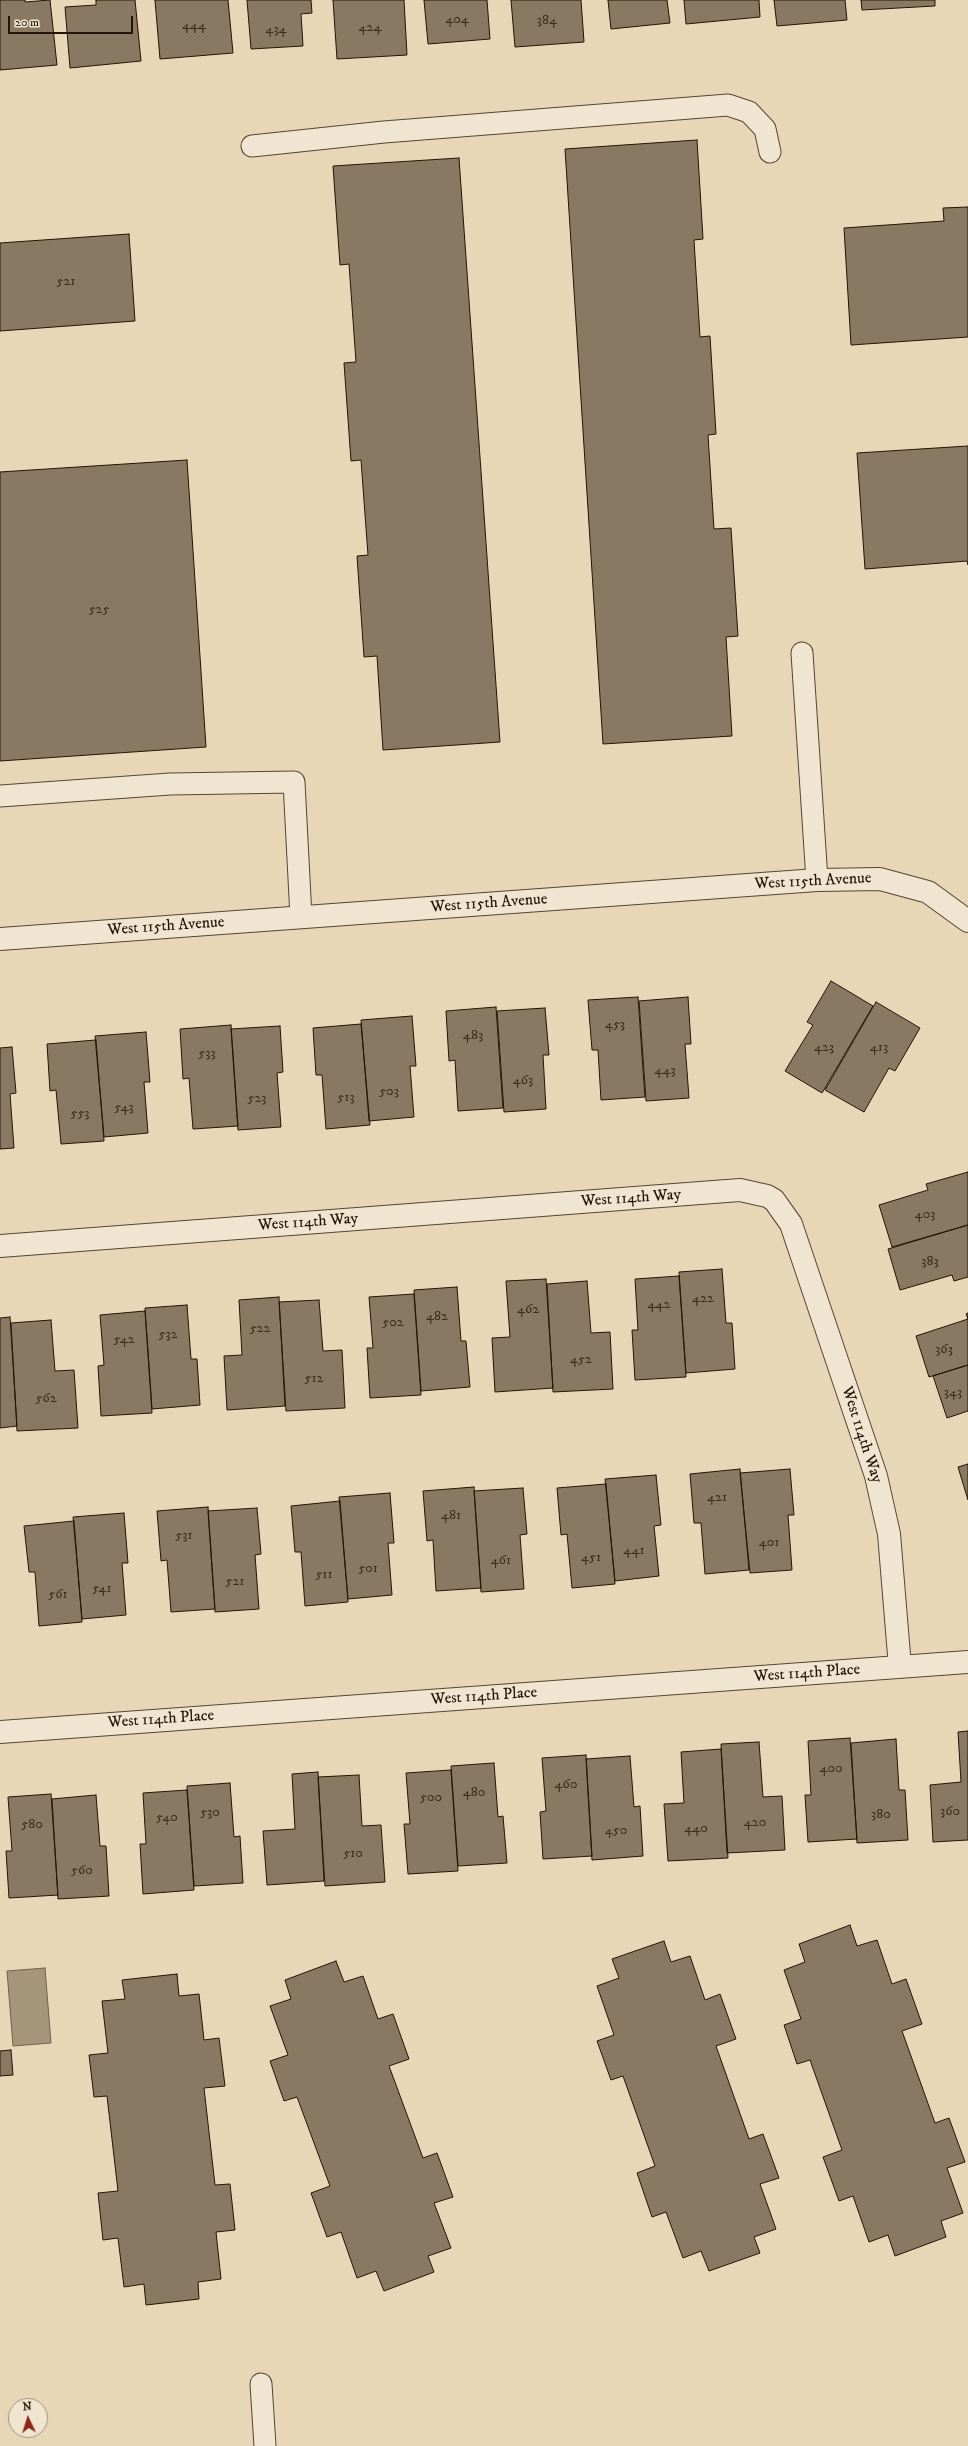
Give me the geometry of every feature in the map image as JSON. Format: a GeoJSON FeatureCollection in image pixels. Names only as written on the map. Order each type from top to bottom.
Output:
{"type":"FeatureCollection","features":[{"type":"Feature","properties":{"kind":"street","name":"West 115th Avenue"},"geometry":{"type":"LineString","coordinates":[[0,938],[817,880],[880,879],[928,892],[968,921]]}},
{"type":"Feature","properties":{"kind":"street","name":"West 114th Way"},"geometry":{"type":"LineString","coordinates":[[0,1246],[740,1190],[767,1196],[774,1200],[791,1224],[876,1476],[889,1534],[900,1667]]}},
{"type":"Feature","properties":{"kind":"street","name":"West 114th Place"},"geometry":{"type":"LineString","coordinates":[[0,1732],[968,1662]]}},
{"type":"Feature","properties":{"kind":"lane"},"geometry":{"type":"LineString","coordinates":[[252,146],[384,132],[728,105],[749,112],[765,129],[770,152]]}},
{"type":"Feature","properties":{"kind":"lane"},"geometry":{"type":"LineString","coordinates":[[802,653],[817,880]]}},
{"type":"Feature","properties":{"kind":"lane"},"geometry":{"type":"LineString","coordinates":[[0,796],[170,784],[294,782],[301,917]]}},
{"type":"Feature","properties":{"kind":"lane"},"geometry":{"type":"LineString","coordinates":[[261,2384],[265,2446]]}},
{"type":"Feature","properties":{"kind":"shaded area"},"geometry":{"type":"Polygon","coordinates":[[[45,1968],[51,2043],[13,2046],[7,1971],[45,1968]]]}},
{"type":"Feature","properties":{"kind":"building"},"geometry":{"type":"Polygon","coordinates":[[[0,0],[25,0],[25,2],[50,0],[57,65],[0,70],[0,0]]]}},
{"type":"Feature","properties":{"kind":"building"},"geometry":{"type":"Polygon","coordinates":[[[96,0],[135,0],[141,61],[70,68],[65,7],[96,5],[96,0]]]}},
{"type":"Feature","properties":{"kind":"building"},"geometry":{"type":"Polygon","coordinates":[[[155,0],[228,0],[233,53],[160,59],[155,0]]]}},
{"type":"Feature","properties":{"kind":"building"},"geometry":{"type":"Polygon","coordinates":[[[247,0],[311,0],[312,13],[301,14],[303,46],[251,49],[247,0]]]}},
{"type":"Feature","properties":{"kind":"building"},"geometry":{"type":"Polygon","coordinates":[[[333,0],[404,0],[407,55],[337,59],[333,0]]]}},
{"type":"Feature","properties":{"kind":"building"},"geometry":{"type":"Polygon","coordinates":[[[424,0],[487,0],[490,39],[428,44],[424,0]]]}},
{"type":"Feature","properties":{"kind":"building"},"geometry":{"type":"Polygon","coordinates":[[[511,0],[581,0],[584,42],[515,47],[511,0]]]}},
{"type":"Feature","properties":{"kind":"building"},"geometry":{"type":"Polygon","coordinates":[[[608,0],[667,0],[670,23],[611,29],[608,0]]]}},
{"type":"Feature","properties":{"kind":"building"},"geometry":{"type":"Polygon","coordinates":[[[684,0],[759,0],[760,17],[686,24],[684,0]]]}},
{"type":"Feature","properties":{"kind":"building"},"geometry":{"type":"Polygon","coordinates":[[[774,0],[845,0],[847,20],[777,26],[774,0]]]}},
{"type":"Feature","properties":{"kind":"building"},"geometry":{"type":"Polygon","coordinates":[[[861,0],[935,0],[935,6],[862,10],[861,0]]]}},
{"type":"Feature","properties":{"kind":"building"},"geometry":{"type":"Polygon","coordinates":[[[697,140],[703,239],[694,240],[700,337],[710,336],[716,434],[708,435],[714,529],[731,528],[738,636],[726,637],[732,736],[603,744],[565,149],[697,140]]]}},
{"type":"Feature","properties":{"kind":"building"},"geometry":{"type":"Polygon","coordinates":[[[459,158],[500,742],[383,750],[377,656],[364,657],[357,556],[368,555],[361,460],[351,461],[344,363],[356,362],[349,264],[340,265],[333,166],[459,158]]]}},
{"type":"Feature","properties":{"kind":"building"},"geometry":{"type":"Polygon","coordinates":[[[968,207],[968,337],[851,345],[844,228],[944,221],[943,208],[968,207]]]}},
{"type":"Feature","properties":{"kind":"building"},"geometry":{"type":"Polygon","coordinates":[[[129,234],[135,321],[0,331],[0,243],[129,234]]]}},
{"type":"Feature","properties":{"kind":"building"},"geometry":{"type":"Polygon","coordinates":[[[968,446],[968,565],[967,561],[865,569],[857,453],[968,446]]]}},
{"type":"Feature","properties":{"kind":"building"},"geometry":{"type":"Polygon","coordinates":[[[187,460],[206,747],[0,761],[0,472],[187,460]]]}},
{"type":"Feature","properties":{"kind":"building"},"geometry":{"type":"Polygon","coordinates":[[[831,981],[873,1006],[822,1093],[785,1071],[813,1025],[807,1022],[831,981]]]}},
{"type":"Feature","properties":{"kind":"building"},"geometry":{"type":"Polygon","coordinates":[[[638,997],[645,1097],[601,1100],[598,1050],[592,1050],[588,1000],[638,997]]]}},
{"type":"Feature","properties":{"kind":"building"},"geometry":{"type":"Polygon","coordinates":[[[688,997],[691,1044],[685,1044],[689,1098],[646,1101],[639,1001],[688,997]]]}},
{"type":"Feature","properties":{"kind":"building"},"geometry":{"type":"Polygon","coordinates":[[[876,1002],[920,1028],[895,1071],[889,1068],[864,1112],[825,1090],[876,1002]]]}},
{"type":"Feature","properties":{"kind":"building"},"geometry":{"type":"Polygon","coordinates":[[[496,1007],[503,1108],[458,1111],[455,1060],[449,1061],[446,1011],[496,1007]]]}},
{"type":"Feature","properties":{"kind":"building"},"geometry":{"type":"Polygon","coordinates":[[[545,1008],[549,1055],[543,1055],[546,1109],[504,1112],[497,1011],[545,1008]]]}},
{"type":"Feature","properties":{"kind":"building"},"geometry":{"type":"Polygon","coordinates":[[[412,1016],[416,1066],[410,1066],[414,1117],[369,1121],[361,1020],[412,1016]]]}},
{"type":"Feature","properties":{"kind":"building"},"geometry":{"type":"Polygon","coordinates":[[[361,1024],[370,1125],[326,1129],[322,1075],[316,1075],[313,1028],[361,1024]]]}},
{"type":"Feature","properties":{"kind":"building"},"geometry":{"type":"Polygon","coordinates":[[[231,1025],[238,1126],[193,1129],[189,1078],[183,1079],[180,1029],[231,1025]]]}},
{"type":"Feature","properties":{"kind":"building"},"geometry":{"type":"Polygon","coordinates":[[[280,1026],[283,1072],[277,1073],[281,1127],[238,1130],[231,1029],[280,1026]]]}},
{"type":"Feature","properties":{"kind":"building"},"geometry":{"type":"Polygon","coordinates":[[[146,1032],[150,1082],[144,1082],[148,1133],[104,1137],[95,1036],[146,1032]]]}},
{"type":"Feature","properties":{"kind":"building"},"geometry":{"type":"Polygon","coordinates":[[[96,1040],[104,1141],[61,1144],[56,1090],[50,1091],[47,1044],[96,1040]]]}},
{"type":"Feature","properties":{"kind":"building"},"geometry":{"type":"Polygon","coordinates":[[[12,1047],[16,1093],[10,1094],[14,1148],[0,1149],[0,1048],[12,1047]]]}},
{"type":"Feature","properties":{"kind":"building"},"geometry":{"type":"Polygon","coordinates":[[[968,1172],[968,1225],[892,1247],[879,1205],[928,1190],[926,1184],[968,1172]]]}},
{"type":"Feature","properties":{"kind":"building"},"geometry":{"type":"Polygon","coordinates":[[[968,1225],[968,1277],[954,1281],[952,1275],[900,1290],[888,1249],[968,1225]]]}},
{"type":"Feature","properties":{"kind":"building"},"geometry":{"type":"Polygon","coordinates":[[[722,1269],[726,1323],[732,1323],[735,1369],[686,1373],[679,1272],[722,1269]]]}},
{"type":"Feature","properties":{"kind":"building"},"geometry":{"type":"Polygon","coordinates":[[[679,1276],[686,1377],[635,1380],[632,1330],[638,1330],[635,1279],[679,1276]]]}},
{"type":"Feature","properties":{"kind":"building"},"geometry":{"type":"Polygon","coordinates":[[[546,1279],[553,1388],[495,1392],[492,1338],[510,1337],[506,1281],[546,1279]]]}},
{"type":"Feature","properties":{"kind":"building"},"geometry":{"type":"Polygon","coordinates":[[[587,1281],[591,1333],[610,1332],[613,1389],[553,1392],[547,1284],[587,1281]]]}},
{"type":"Feature","properties":{"kind":"building"},"geometry":{"type":"Polygon","coordinates":[[[457,1287],[461,1341],[466,1341],[470,1387],[421,1391],[414,1290],[457,1287]]]}},
{"type":"Feature","properties":{"kind":"building"},"geometry":{"type":"Polygon","coordinates":[[[414,1294],[421,1395],[370,1398],[367,1348],[373,1348],[369,1297],[414,1294]]]}},
{"type":"Feature","properties":{"kind":"building"},"geometry":{"type":"Polygon","coordinates":[[[279,1297],[285,1406],[227,1410],[224,1356],[242,1355],[239,1300],[279,1297]]]}},
{"type":"Feature","properties":{"kind":"building"},"geometry":{"type":"Polygon","coordinates":[[[319,1300],[323,1351],[342,1350],[345,1408],[286,1411],[279,1302],[319,1300]]]}},
{"type":"Feature","properties":{"kind":"building"},"geometry":{"type":"Polygon","coordinates":[[[187,1305],[191,1359],[197,1359],[200,1405],[152,1409],[145,1308],[187,1305]]]}},
{"type":"Feature","properties":{"kind":"building"},"geometry":{"type":"Polygon","coordinates":[[[145,1311],[152,1413],[101,1416],[98,1366],[104,1365],[100,1315],[145,1311]]]}},
{"type":"Feature","properties":{"kind":"building"},"geometry":{"type":"Polygon","coordinates":[[[10,1317],[17,1426],[0,1428],[0,1318],[10,1317]]]}},
{"type":"Feature","properties":{"kind":"building"},"geometry":{"type":"Polygon","coordinates":[[[968,1319],[968,1365],[929,1377],[916,1336],[968,1319]]]}},
{"type":"Feature","properties":{"kind":"building"},"geometry":{"type":"Polygon","coordinates":[[[51,1320],[55,1371],[74,1370],[78,1428],[17,1431],[11,1323],[51,1320]]]}},
{"type":"Feature","properties":{"kind":"building"},"geometry":{"type":"Polygon","coordinates":[[[968,1365],[968,1411],[947,1418],[933,1376],[968,1365]]]}},
{"type":"Feature","properties":{"kind":"building"},"geometry":{"type":"Polygon","coordinates":[[[968,1464],[968,1500],[958,1467],[968,1464]]]}},
{"type":"Feature","properties":{"kind":"building"},"geometry":{"type":"Polygon","coordinates":[[[740,1469],[749,1570],[705,1574],[701,1523],[694,1523],[690,1474],[740,1469]]]}},
{"type":"Feature","properties":{"kind":"building"},"geometry":{"type":"Polygon","coordinates":[[[790,1469],[794,1515],[788,1515],[792,1570],[750,1573],[740,1473],[790,1469]]]}},
{"type":"Feature","properties":{"kind":"building"},"geometry":{"type":"Polygon","coordinates":[[[656,1475],[661,1525],[654,1526],[659,1576],[615,1581],[605,1479],[656,1475]]]}},
{"type":"Feature","properties":{"kind":"building"},"geometry":{"type":"Polygon","coordinates":[[[606,1484],[615,1584],[572,1588],[567,1534],[561,1535],[557,1488],[606,1484]]]}},
{"type":"Feature","properties":{"kind":"building"},"geometry":{"type":"Polygon","coordinates":[[[474,1487],[481,1588],[436,1591],[433,1540],[427,1541],[423,1491],[474,1487]]]}},
{"type":"Feature","properties":{"kind":"building"},"geometry":{"type":"Polygon","coordinates":[[[523,1488],[527,1534],[520,1535],[524,1589],[481,1592],[474,1491],[523,1488]]]}},
{"type":"Feature","properties":{"kind":"building"},"geometry":{"type":"Polygon","coordinates":[[[390,1493],[394,1543],[388,1543],[392,1595],[348,1599],[339,1497],[390,1493]]]}},
{"type":"Feature","properties":{"kind":"building"},"geometry":{"type":"Polygon","coordinates":[[[340,1501],[348,1602],[305,1606],[301,1552],[295,1552],[291,1506],[340,1501]]]}},
{"type":"Feature","properties":{"kind":"building"},"geometry":{"type":"Polygon","coordinates":[[[208,1507],[215,1609],[171,1612],[167,1560],[161,1561],[157,1511],[208,1507]]]}},
{"type":"Feature","properties":{"kind":"building"},"geometry":{"type":"Polygon","coordinates":[[[257,1508],[261,1554],[255,1555],[259,1609],[215,1612],[208,1511],[257,1508]]]}},
{"type":"Feature","properties":{"kind":"building"},"geometry":{"type":"Polygon","coordinates":[[[124,1513],[128,1563],[122,1563],[126,1615],[82,1619],[73,1517],[124,1513]]]}},
{"type":"Feature","properties":{"kind":"building"},"geometry":{"type":"Polygon","coordinates":[[[74,1521],[82,1622],[39,1626],[35,1572],[29,1572],[24,1526],[74,1521]]]}},
{"type":"Feature","properties":{"kind":"building"},"geometry":{"type":"Polygon","coordinates":[[[968,1731],[968,1840],[933,1842],[930,1785],[961,1782],[958,1732],[968,1731]]]}},
{"type":"Feature","properties":{"kind":"building"},"geometry":{"type":"Polygon","coordinates":[[[850,1738],[857,1839],[808,1842],[805,1795],[811,1795],[808,1741],[850,1738]]]}},
{"type":"Feature","properties":{"kind":"building"},"geometry":{"type":"Polygon","coordinates":[[[896,1739],[899,1790],[905,1790],[908,1840],[857,1843],[851,1743],[896,1739]]]}},
{"type":"Feature","properties":{"kind":"building"},"geometry":{"type":"Polygon","coordinates":[[[759,1742],[763,1797],[782,1796],[785,1850],[727,1853],[721,1744],[759,1742]]]}},
{"type":"Feature","properties":{"kind":"building"},"geometry":{"type":"Polygon","coordinates":[[[721,1749],[728,1858],[668,1861],[664,1804],[684,1803],[681,1752],[721,1749]]]}},
{"type":"Feature","properties":{"kind":"building"},"geometry":{"type":"Polygon","coordinates":[[[586,1755],[592,1856],[543,1859],[540,1812],[546,1811],[542,1758],[586,1755]]]}},
{"type":"Feature","properties":{"kind":"building"},"geometry":{"type":"Polygon","coordinates":[[[630,1756],[634,1807],[640,1806],[643,1856],[592,1860],[586,1759],[630,1756]]]}},
{"type":"Feature","properties":{"kind":"building"},"geometry":{"type":"Polygon","coordinates":[[[494,1763],[498,1817],[503,1816],[507,1863],[458,1866],[451,1766],[494,1763]]]}},
{"type":"Feature","properties":{"kind":"building"},"geometry":{"type":"Polygon","coordinates":[[[451,1770],[458,1871],[408,1874],[404,1824],[410,1824],[406,1773],[451,1770]]]}},
{"type":"Feature","properties":{"kind":"building"},"geometry":{"type":"Polygon","coordinates":[[[318,1772],[324,1881],[267,1885],[263,1831],[295,1829],[292,1774],[318,1772]]]}},
{"type":"Feature","properties":{"kind":"building"},"geometry":{"type":"Polygon","coordinates":[[[359,1775],[362,1826],[381,1825],[385,1882],[325,1886],[318,1777],[359,1775]]]}},
{"type":"Feature","properties":{"kind":"building"},"geometry":{"type":"Polygon","coordinates":[[[230,1783],[234,1837],[240,1836],[243,1883],[194,1886],[187,1786],[230,1783]]]}},
{"type":"Feature","properties":{"kind":"building"},"geometry":{"type":"Polygon","coordinates":[[[187,1790],[194,1890],[143,1894],[140,1844],[146,1844],[143,1793],[187,1790]]]}},
{"type":"Feature","properties":{"kind":"building"},"geometry":{"type":"Polygon","coordinates":[[[51,1794],[58,1895],[9,1898],[6,1851],[12,1851],[8,1797],[51,1794]]]}},
{"type":"Feature","properties":{"kind":"building"},"geometry":{"type":"Polygon","coordinates":[[[96,1795],[100,1846],[106,1846],[109,1896],[58,1899],[52,1799],[96,1795]]]}},
{"type":"Feature","properties":{"kind":"building"},"geometry":{"type":"Polygon","coordinates":[[[850,1925],[857,1946],[877,1940],[892,1984],[906,1979],[922,2024],[902,2031],[935,2123],[949,2118],[965,2162],[947,2168],[963,2213],[941,2221],[946,2237],[895,2256],[888,2235],[869,2242],[853,2196],[839,2201],[823,2157],[842,2150],[810,2060],[797,2064],[784,2025],[801,2019],[784,1970],[805,1962],[799,1944],[850,1925]]]}},
{"type":"Feature","properties":{"kind":"building"},"geometry":{"type":"Polygon","coordinates":[[[664,1941],[671,1962],[690,1956],[705,2000],[720,1994],[736,2039],[716,2046],[749,2139],[763,2134],[779,2178],[760,2184],[776,2229],[754,2237],[760,2253],[709,2271],[701,2251],[683,2258],[666,2212],[652,2217],[637,2173],[655,2166],[623,2076],[611,2080],[597,2041],[614,2035],[597,1986],[619,1978],[612,1959],[664,1941]]]}},
{"type":"Feature","properties":{"kind":"building"},"geometry":{"type":"Polygon","coordinates":[[[336,1961],[344,1982],[363,1976],[378,2019],[393,2014],[409,2059],[389,2066],[423,2158],[437,2153],[453,2197],[434,2203],[451,2248],[428,2256],[434,2272],[384,2291],[376,2271],[357,2278],[341,2232],[327,2237],[311,2193],[330,2186],[297,2097],[284,2101],[270,2061],[288,2055],[270,2006],[291,1999],[285,1980],[336,1961]]]}},
{"type":"Feature","properties":{"kind":"building"},"geometry":{"type":"Polygon","coordinates":[[[177,1974],[179,1996],[199,1994],[204,2040],[219,2038],[225,2086],[204,2088],[215,2185],[230,2184],[235,2230],[216,2232],[221,2279],[198,2282],[199,2299],[146,2305],[144,2284],[124,2287],[118,2238],[103,2240],[98,2193],[118,2191],[107,2096],[94,2097],[89,2055],[108,2053],[102,2001],[125,1999],[122,1980],[177,1974]]]}},
{"type":"Feature","properties":{"kind":"building"},"geometry":{"type":"Polygon","coordinates":[[[11,2050],[13,2075],[0,2076],[0,2051],[11,2050]]]}}]}
